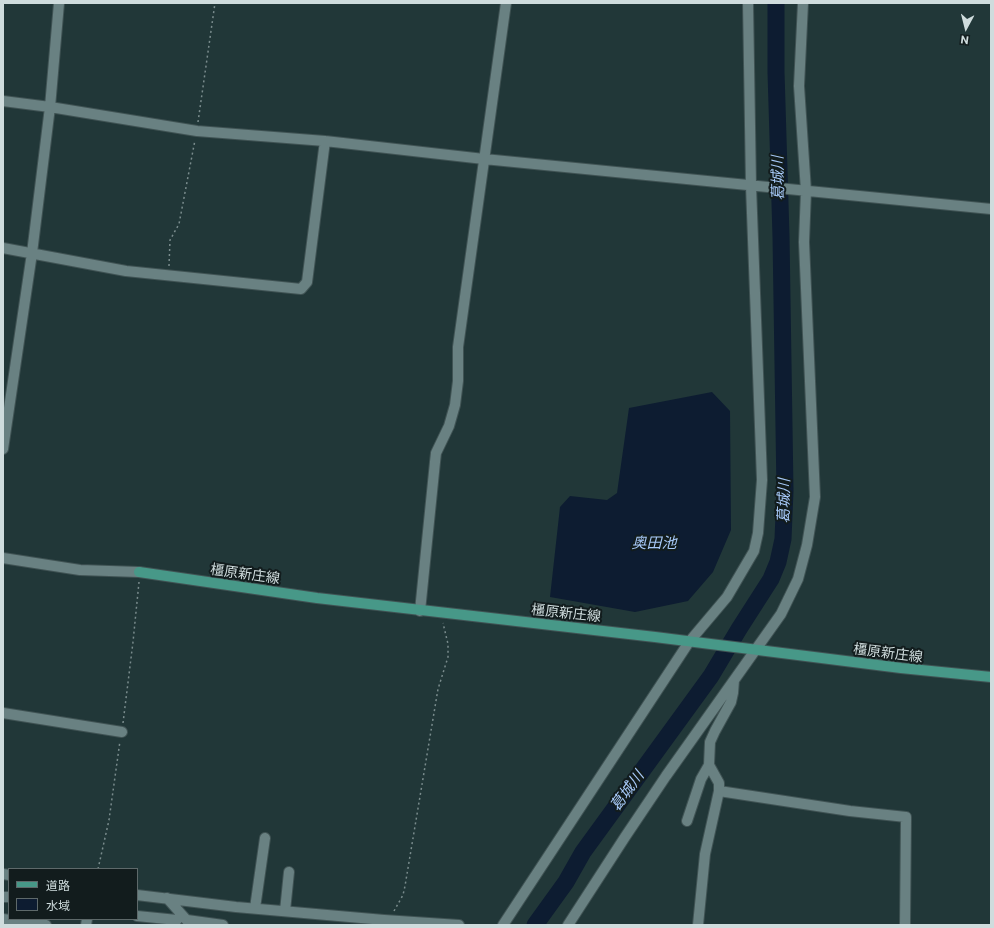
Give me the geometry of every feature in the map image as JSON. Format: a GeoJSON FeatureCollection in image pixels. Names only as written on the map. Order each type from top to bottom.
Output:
{"type":"FeatureCollection","features":[{"type":"Feature","properties":{"kind":"main road","name":"橿原新庄線"},"geometry":{"type":"LineString","coordinates":[[139,572],[317,598],[420,611],[901,668],[991,677]]}},
{"type":"Feature","properties":{"kind":"street"},"geometry":{"type":"LineString","coordinates":[[3,449],[32,253],[50,107],[59,3]]}},
{"type":"Feature","properties":{"kind":"street"},"geometry":{"type":"LineString","coordinates":[[420,611],[436,453],[449,426],[455,405],[458,381],[458,347],[506,3]]}},
{"type":"Feature","properties":{"kind":"street"},"geometry":{"type":"LineString","coordinates":[[503,925],[689,642],[726,597],[754,551],[758,533],[762,480],[748,3]]}},
{"type":"Feature","properties":{"kind":"street"},"geometry":{"type":"LineString","coordinates":[[568,925],[629,830],[734,680],[752,650],[781,614],[798,579],[807,545],[815,497],[799,86],[803,3]]}},
{"type":"Feature","properties":{"kind":"street"},"geometry":{"type":"LineString","coordinates":[[3,101],[197,130],[325,141],[484,159],[991,209]]}},
{"type":"Feature","properties":{"kind":"street"},"geometry":{"type":"LineString","coordinates":[[3,248],[126,271],[301,289],[307,282],[325,141]]}},
{"type":"Feature","properties":{"kind":"street"},"geometry":{"type":"LineString","coordinates":[[3,558],[80,570],[139,572]]}},
{"type":"Feature","properties":{"kind":"street"},"geometry":{"type":"LineString","coordinates":[[698,925],[705,854],[719,791],[718,783],[710,765],[710,742],[731,702],[734,680]]}},
{"type":"Feature","properties":{"kind":"street"},"geometry":{"type":"LineString","coordinates":[[3,713],[122,732]]}},
{"type":"Feature","properties":{"kind":"street"},"geometry":{"type":"LineString","coordinates":[[686,821],[701,779],[710,765]]}},
{"type":"Feature","properties":{"kind":"street"},"geometry":{"type":"LineString","coordinates":[[719,791],[850,811],[906,817],[905,925]]}},
{"type":"Feature","properties":{"kind":"street"},"geometry":{"type":"LineString","coordinates":[[255,908],[264,838]]}},
{"type":"Feature","properties":{"kind":"street"},"geometry":{"type":"LineString","coordinates":[[285,911],[289,872]]}},
{"type":"Feature","properties":{"kind":"street"},"geometry":{"type":"LineString","coordinates":[[138,895],[385,922],[459,925]]}},
{"type":"Feature","properties":{"kind":"street"},"geometry":{"type":"LineString","coordinates":[[167,898],[177,918]]}},
{"type":"Feature","properties":{"kind":"street"},"geometry":{"type":"LineString","coordinates":[[138,916],[177,918],[189,923],[223,925]]}},
{"type":"Feature","properties":{"kind":"street"},"geometry":{"type":"LineString","coordinates":[[3,919],[22,923],[46,925]]}},
{"type":"Feature","properties":{"kind":"path"},"geometry":{"type":"LineString","coordinates":[[169,276],[170,240],[179,224],[197,130],[215,3]]}},
{"type":"Feature","properties":{"kind":"path"},"geometry":{"type":"LineString","coordinates":[[98,868],[109,820],[122,732],[133,642],[139,572]]}},
{"type":"Feature","properties":{"kind":"path"},"geometry":{"type":"LineString","coordinates":[[385,922],[403,895],[438,689],[448,657],[448,644],[440,613]]}},
{"type":"Feature","properties":{"kind":"water","name":"奥田池"},"geometry":{"type":"Polygon","coordinates":[[[712,392],[730,411],[731,530],[713,572],[688,601],[635,612],[550,597],[560,507],[570,496],[607,500],[617,493],[629,408],[712,392]]]}},
{"type":"Feature","properties":{"kind":"waterway","name":"葛城川"},"geometry":{"type":"LineString","coordinates":[[535,925],[566,882],[583,852],[711,676],[771,579],[778,562],[783,539],[785,491],[781,236],[776,72],[776,3]]}}]}
